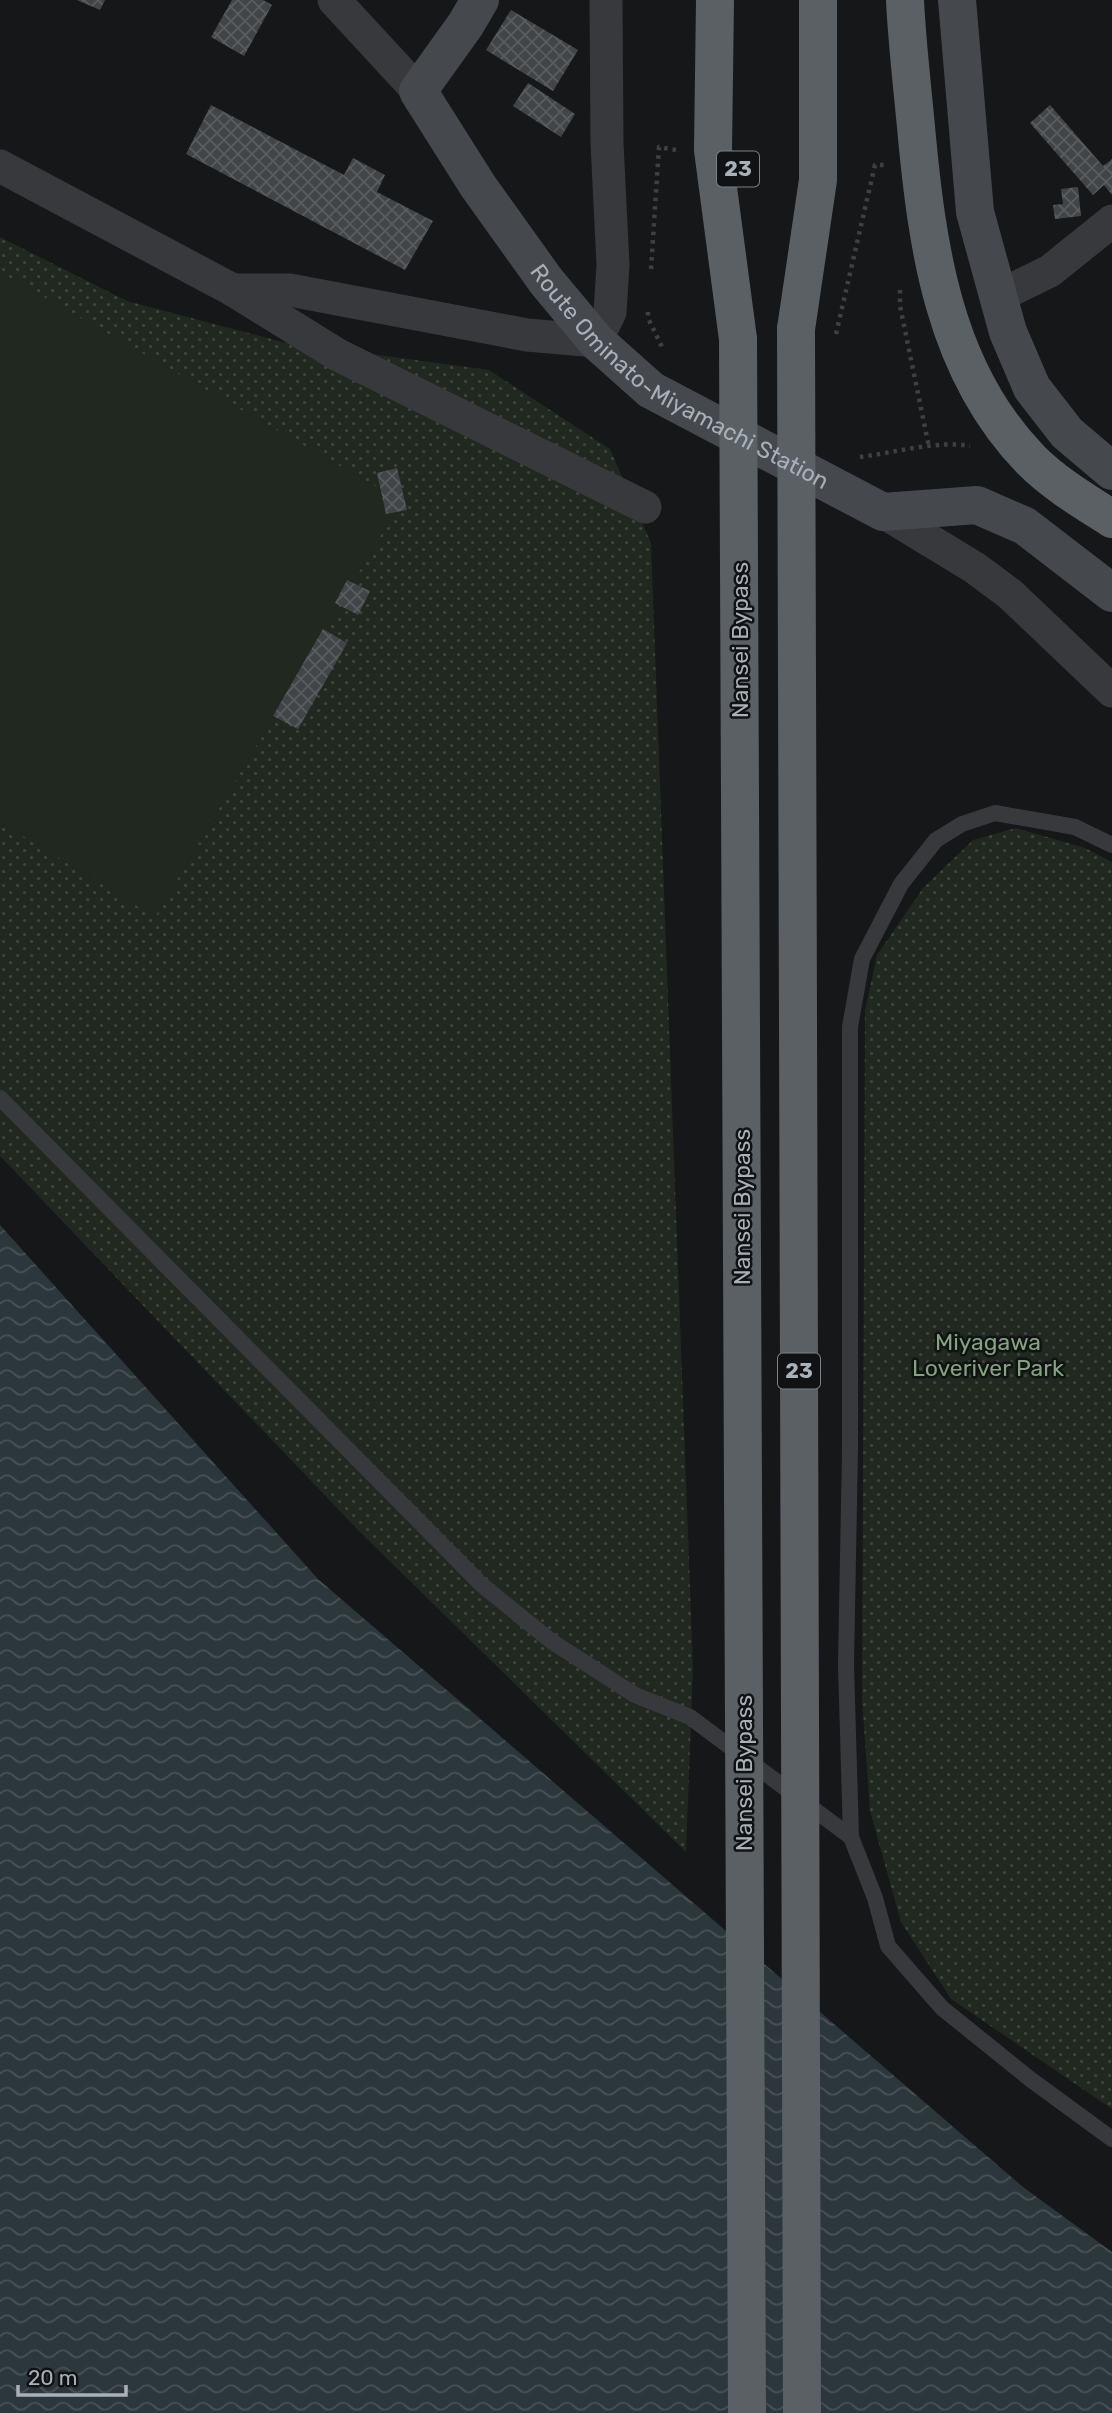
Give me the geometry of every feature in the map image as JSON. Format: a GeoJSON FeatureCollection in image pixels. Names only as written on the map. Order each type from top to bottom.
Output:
{"type":"FeatureCollection","features":[{"type":"Feature","properties":{"kind":"highway"},"geometry":{"type":"LineString","coordinates":[[715,0],[713,150],[738,339]]}},
{"type":"Feature","properties":{"kind":"highway","name":"Nansei Bypass"},"geometry":{"type":"LineString","coordinates":[[737,0],[747,2413]]}},
{"type":"Feature","properties":{"kind":"highway","name":"23"},"geometry":{"type":"LineString","coordinates":[[793,0],[802,2413]]}},
{"type":"Feature","properties":{"kind":"highway"},"geometry":{"type":"LineString","coordinates":[[796,329],[818,180],[818,0]]}},
{"type":"Feature","properties":{"kind":"highway"},"geometry":{"type":"LineString","coordinates":[[905,0],[926,227],[951,326],[968,369],[999,421],[1031,460],[1067,491],[1112,519]]}},
{"type":"Feature","properties":{"kind":"main road"},"geometry":{"type":"LineString","coordinates":[[418,91],[480,0]]}},
{"type":"Feature","properties":{"kind":"main road"},"geometry":{"type":"LineString","coordinates":[[957,0],[975,212],[1008,332],[1032,388],[1067,433],[1112,471]]}},
{"type":"Feature","properties":{"kind":"main road","name":"Route Ominato-Miyamachi Station"},"geometry":{"type":"LineString","coordinates":[[418,91],[478,186],[546,281],[596,341],[651,390],[883,512]]}},
{"type":"Feature","properties":{"kind":"main road"},"geometry":{"type":"LineString","coordinates":[[883,512],[977,505],[1025,526],[1112,593]]}},
{"type":"Feature","properties":{"kind":"street"},"geometry":{"type":"LineString","coordinates":[[334,0],[418,91]]}},
{"type":"Feature","properties":{"kind":"street"},"geometry":{"type":"LineString","coordinates":[[233,290],[290,290],[527,335],[596,341],[611,312],[613,265],[607,144],[606,0]]}},
{"type":"Feature","properties":{"kind":"street"},"geometry":{"type":"LineString","coordinates":[[0,166],[233,290],[338,355],[645,507]]}},
{"type":"Feature","properties":{"kind":"street"},"geometry":{"type":"LineString","coordinates":[[997,296],[1050,271],[1112,221]]}},
{"type":"Feature","properties":{"kind":"street"},"geometry":{"type":"LineString","coordinates":[[883,512],[975,568],[1010,594],[1112,691]]}},
{"type":"Feature","properties":{"kind":"lane"},"geometry":{"type":"LineString","coordinates":[[1112,845],[1075,827],[1023,816],[995,813],[962,824],[936,840],[901,884],[862,959],[850,1027],[850,1449],[846,1665],[851,1837],[875,1898],[888,1946],[942,2007],[1031,2079],[1112,2139]]}},
{"type":"Feature","properties":{"kind":"lane"},"geometry":{"type":"LineString","coordinates":[[0,1098],[482,1585],[551,1642],[635,1695],[690,1717],[851,1837]]}},
{"type":"Feature","properties":{"kind":"path"},"geometry":{"type":"LineString","coordinates":[[650,279],[659,148]]}},
{"type":"Feature","properties":{"kind":"path"},"geometry":{"type":"LineString","coordinates":[[835,340],[875,165],[888,165]]}},
{"type":"Feature","properties":{"kind":"path"},"geometry":{"type":"LineString","coordinates":[[901,281],[900,306],[929,447]]}},
{"type":"Feature","properties":{"kind":"path"},"geometry":{"type":"LineString","coordinates":[[648,318],[649,305]]}},
{"type":"Feature","properties":{"kind":"green space"},"geometry":{"type":"Polygon","coordinates":[[[0,237],[127,301],[283,342],[489,370],[610,449],[651,543],[693,1669],[686,1852],[359,1531],[0,1156],[0,237]]]}},
{"type":"Feature","properties":{"kind":"green space"},"geometry":{"type":"Polygon","coordinates":[[[0,272],[401,501],[155,917],[0,822],[0,272]]]}},
{"type":"Feature","properties":{"kind":"green space","name":"Miyagawa Loveriver Park"},"geometry":{"type":"Polygon","coordinates":[[[1016,828],[1085,848],[1112,862],[1112,2109],[951,1999],[901,1922],[870,1811],[862,1700],[865,1010],[877,955],[923,888],[973,840],[1016,828]]]}},
{"type":"Feature","properties":{"kind":"water"},"geometry":{"type":"Polygon","coordinates":[[[0,1225],[318,1579],[1023,2187],[1112,2252],[1112,2413],[0,2413],[0,1225]]]}},
{"type":"Feature","properties":{"kind":"building"},"geometry":{"type":"Polygon","coordinates":[[[77,0],[105,0],[100,10],[77,0]]]}},
{"type":"Feature","properties":{"kind":"building"},"geometry":{"type":"Polygon","coordinates":[[[232,0],[263,0],[272,5],[244,56],[211,37],[232,0]]]}},
{"type":"Feature","properties":{"kind":"building"},"geometry":{"type":"Polygon","coordinates":[[[511,10],[578,50],[553,91],[486,50],[511,10]]]}},
{"type":"Feature","properties":{"kind":"building"},"geometry":{"type":"Polygon","coordinates":[[[528,83],[575,114],[561,137],[513,106],[528,83]]]}},
{"type":"Feature","properties":{"kind":"building"},"geometry":{"type":"Polygon","coordinates":[[[211,105],[344,175],[353,158],[385,175],[377,192],[433,221],[405,270],[186,154],[211,105]]]}},
{"type":"Feature","properties":{"kind":"building"},"geometry":{"type":"Polygon","coordinates":[[[1050,105],[1103,166],[1112,159],[1112,195],[1104,185],[1093,195],[1030,123],[1050,105]]]}},
{"type":"Feature","properties":{"kind":"building"},"geometry":{"type":"Polygon","coordinates":[[[1078,187],[1081,216],[1055,219],[1053,205],[1063,204],[1061,189],[1078,187]]]}},
{"type":"Feature","properties":{"kind":"building"},"geometry":{"type":"Polygon","coordinates":[[[397,468],[407,510],[386,514],[377,473],[397,468]]]}},
{"type":"Feature","properties":{"kind":"building"},"geometry":{"type":"Polygon","coordinates":[[[347,580],[370,591],[358,615],[335,603],[347,580]]]}},
{"type":"Feature","properties":{"kind":"building"},"geometry":{"type":"Polygon","coordinates":[[[323,629],[347,643],[298,729],[273,716],[323,629]]]}}]}
